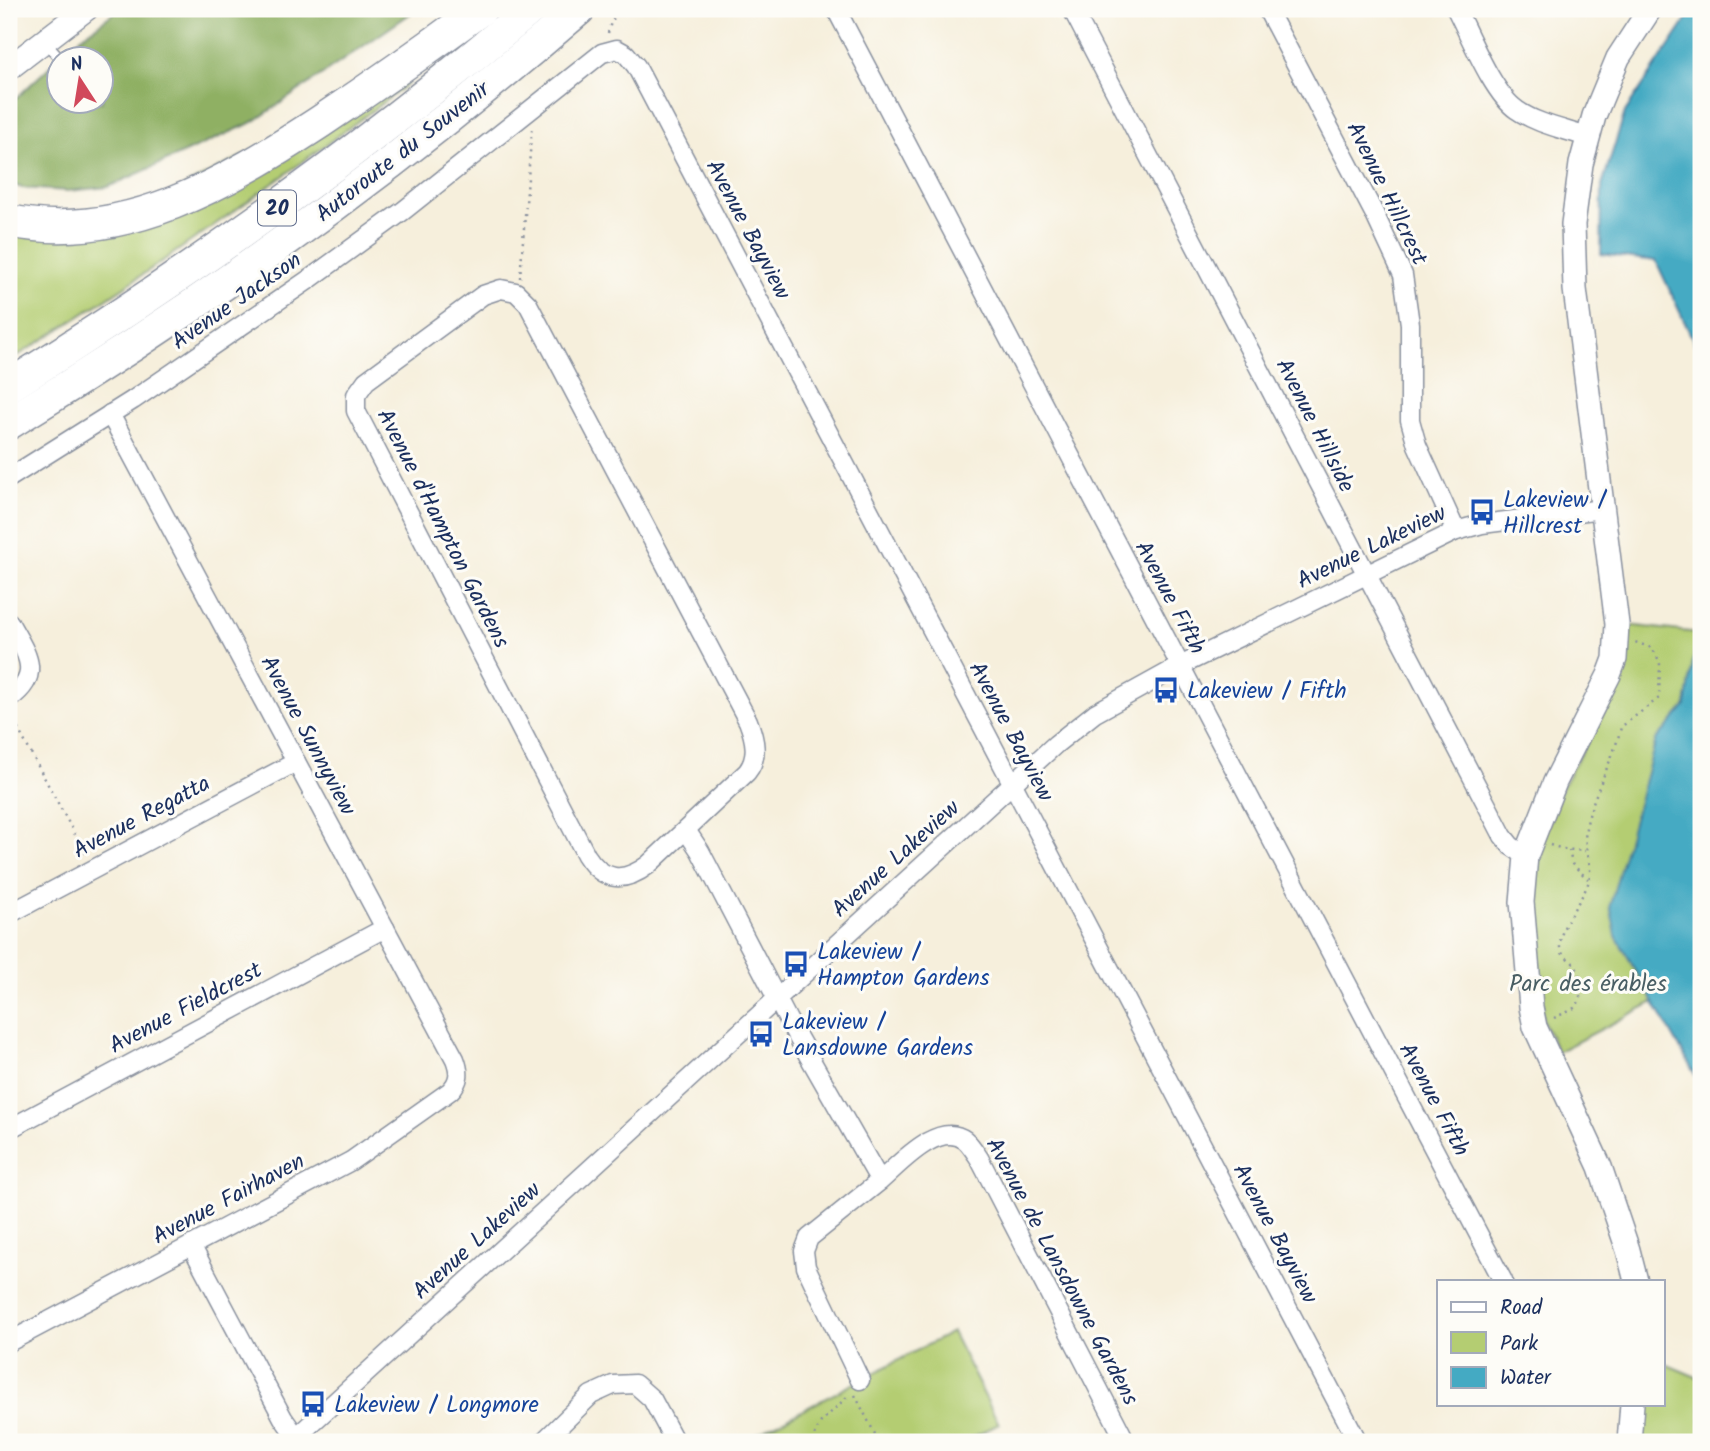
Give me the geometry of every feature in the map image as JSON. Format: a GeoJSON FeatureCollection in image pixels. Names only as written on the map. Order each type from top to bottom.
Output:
{"type":"FeatureCollection","features":[{"type":"Feature","properties":{"kind":"highway"},"geometry":{"type":"LineString","coordinates":[[9,221],[60,226],[97,222],[154,209],[209,189],[262,159],[348,103],[481,9]]}},
{"type":"Feature","properties":{"kind":"highway","name":"Autoroute du Souvenir"},"geometry":{"type":"LineString","coordinates":[[9,386],[173,280],[276,208],[413,105],[530,9]]}},
{"type":"Feature","properties":{"kind":"highway","name":"Autoroute du Souvenir"},"geometry":{"type":"LineString","coordinates":[[9,423],[208,295],[333,206],[477,94],[579,9]]}},
{"type":"Feature","properties":{"kind":"street"},"geometry":{"type":"LineString","coordinates":[[9,68],[86,9]]}},
{"type":"Feature","properties":{"kind":"street","name":"Avenue Fifth"},"geometry":{"type":"LineString","coordinates":[[836,9],[1502,1280]]}},
{"type":"Feature","properties":{"kind":"street","name":"Avenue Hillside"},"geometry":{"type":"LineString","coordinates":[[1072,9],[1503,836],[1511,846],[1526,856]]}},
{"type":"Feature","properties":{"kind":"street","name":"Avenue Hillcrest"},"geometry":{"type":"LineString","coordinates":[[1267,9],[1384,233],[1403,275],[1410,324],[1410,420],[1417,445],[1456,531]]}},
{"type":"Feature","properties":{"kind":"street"},"geometry":{"type":"LineString","coordinates":[[1456,9],[1496,87],[1508,104],[1534,120],[1587,137]]}},
{"type":"Feature","properties":{"kind":"street"},"geometry":{"type":"LineString","coordinates":[[1636,1280],[1600,1167],[1535,1027],[1522,902],[1526,856],[1555,782],[1615,659],[1617,635],[1573,266],[1574,204],[1587,137],[1609,75],[1644,11]]}},
{"type":"Feature","properties":{"kind":"street","name":"Avenue Jackson"},"geometry":{"type":"LineString","coordinates":[[9,478],[110,414],[311,278],[422,196],[612,45]]}},
{"type":"Feature","properties":{"kind":"street","name":"Avenue Bayview"},"geometry":{"type":"LineString","coordinates":[[612,45],[626,54],[636,66],[1358,1442]]}},
{"type":"Feature","properties":{"kind":"street","name":"Avenue d'Hampton Gardens"},"geometry":{"type":"LineString","coordinates":[[508,289],[516,292],[528,304],[753,733],[755,751],[752,766],[686,830],[648,865],[630,876],[613,877],[591,863],[358,419],[356,395],[366,381],[475,301],[493,291],[508,289]]}},
{"type":"Feature","properties":{"kind":"street","name":"Avenue Sunnyview"},"geometry":{"type":"LineString","coordinates":[[110,414],[455,1059],[458,1080]]}},
{"type":"Feature","properties":{"kind":"street","name":"Avenue Lakeview"},"geometry":{"type":"LineString","coordinates":[[295,1441],[1070,732],[1095,713],[1180,667],[1456,531],[1482,524],[1602,509]]}},
{"type":"Feature","properties":{"kind":"street"},"geometry":{"type":"LineString","coordinates":[[9,622],[28,657],[30,670],[26,682],[9,699]]}},
{"type":"Feature","properties":{"kind":"street","name":"Avenue Regatta"},"geometry":{"type":"LineString","coordinates":[[9,914],[296,762]]}},
{"type":"Feature","properties":{"kind":"street"},"geometry":{"type":"LineString","coordinates":[[686,830],[700,851],[777,999],[880,1181]]}},
{"type":"Feature","properties":{"kind":"street","name":"Avenue Fieldcrest"},"geometry":{"type":"LineString","coordinates":[[9,1129],[385,928]]}},
{"type":"Feature","properties":{"kind":"street","name":"Avenue Fairhaven"},"geometry":{"type":"LineString","coordinates":[[9,1342],[351,1161],[450,1091],[458,1080]]}},
{"type":"Feature","properties":{"kind":"street","name":"Avenue de Lansdowne Gardens"},"geometry":{"type":"LineString","coordinates":[[854,1386],[806,1267],[804,1251],[809,1238],[931,1138],[951,1134],[965,1140],[979,1158],[1126,1442]]}},
{"type":"Feature","properties":{"kind":"street"},"geometry":{"type":"LineString","coordinates":[[191,1245],[295,1441]]}},
{"type":"Feature","properties":{"kind":"street"},"geometry":{"type":"LineString","coordinates":[[542,1442],[591,1395],[613,1385],[635,1384],[652,1399],[675,1442]]}},
{"type":"Feature","properties":{"kind":"street"},"geometry":{"type":"LineString","coordinates":[[1629,1442],[1632,1406]]}},
{"type":"Feature","properties":{"kind":"lane"},"geometry":{"type":"LineString","coordinates":[[44,41],[48,46]]}},
{"type":"Feature","properties":{"kind":"path"},"geometry":{"type":"LineString","coordinates":[[612,45],[611,22],[621,9]]}},
{"type":"Feature","properties":{"kind":"path"},"geometry":{"type":"LineString","coordinates":[[520,281],[533,135],[530,122]]}},
{"type":"Feature","properties":{"kind":"path"},"geometry":{"type":"LineString","coordinates":[[1535,1027],[1576,1007],[1579,1000],[1578,972],[1574,964],[1563,956],[1559,946],[1567,922],[1590,876],[1585,850],[1586,830],[1601,781],[1615,752],[1621,727],[1659,698],[1660,662],[1652,648],[1617,635]]}},
{"type":"Feature","properties":{"kind":"path"},"geometry":{"type":"LineString","coordinates":[[9,711],[89,862]]}},
{"type":"Feature","properties":{"kind":"path"},"geometry":{"type":"LineString","coordinates":[[1548,843],[1569,850],[1585,850]]}},
{"type":"Feature","properties":{"kind":"path"},"geometry":{"type":"LineString","coordinates":[[1569,850],[1573,864],[1588,879]]}},
{"type":"Feature","properties":{"kind":"path"},"geometry":{"type":"LineString","coordinates":[[811,1442],[821,1422],[854,1386],[880,1442]]}},
{"type":"Feature","properties":{"kind":"green space"},"geometry":{"type":"Polygon","coordinates":[[[119,9],[417,9],[253,122],[108,187],[68,191],[22,188],[9,183],[9,105],[46,70],[46,116],[116,116],[116,46],[72,46],[119,9]]]}},
{"type":"Feature","properties":{"kind":"green space"},"geometry":{"type":"Polygon","coordinates":[[[399,75],[408,84],[162,262],[9,361],[9,226],[106,227],[399,75]]]}},
{"type":"Feature","properties":{"kind":"green space","name":"Parc des érables"},"geometry":{"type":"Polygon","coordinates":[[[1627,625],[1698,633],[1686,706],[1656,740],[1616,936],[1654,1002],[1557,1052],[1543,1020],[1533,906],[1536,866],[1540,846],[1563,785],[1616,690],[1622,668],[1627,625]]]}},
{"type":"Feature","properties":{"kind":"green space"},"geometry":{"type":"Polygon","coordinates":[[[952,1332],[999,1424],[963,1442],[742,1442],[952,1332]]]}},
{"type":"Feature","properties":{"kind":"green space"},"geometry":{"type":"Polygon","coordinates":[[[1664,1363],[1701,1379],[1701,1442],[1634,1442],[1637,1406],[1664,1406],[1664,1363]]]}},
{"type":"Feature","properties":{"kind":"water"},"geometry":{"type":"Polygon","coordinates":[[[1694,9],[1701,9],[1701,357],[1656,261],[1601,254],[1602,185],[1625,112],[1694,9]]]}},
{"type":"Feature","properties":{"kind":"water"},"geometry":{"type":"Polygon","coordinates":[[[1701,613],[1701,1085],[1616,936],[1610,905],[1656,740],[1686,706],[1701,613]]]}},
{"type":"Feature","properties":{"kind":"place","name":"Lakeview / Hillcrest"},"geometry":{"type":"Point","coordinates":[1482,512]}},
{"type":"Feature","properties":{"kind":"place","name":"Lakeview / Fifth"},"geometry":{"type":"Point","coordinates":[1166,690]}},
{"type":"Feature","properties":{"kind":"place","name":"Lakeview / Hampton Gardens"},"geometry":{"type":"Point","coordinates":[796,964]}},
{"type":"Feature","properties":{"kind":"place","name":"Lakeview / Lansdowne Gardens"},"geometry":{"type":"Point","coordinates":[761,1034]}},
{"type":"Feature","properties":{"kind":"place","name":"Lakeview / Longmore"},"geometry":{"type":"Point","coordinates":[313,1404]}}]}
